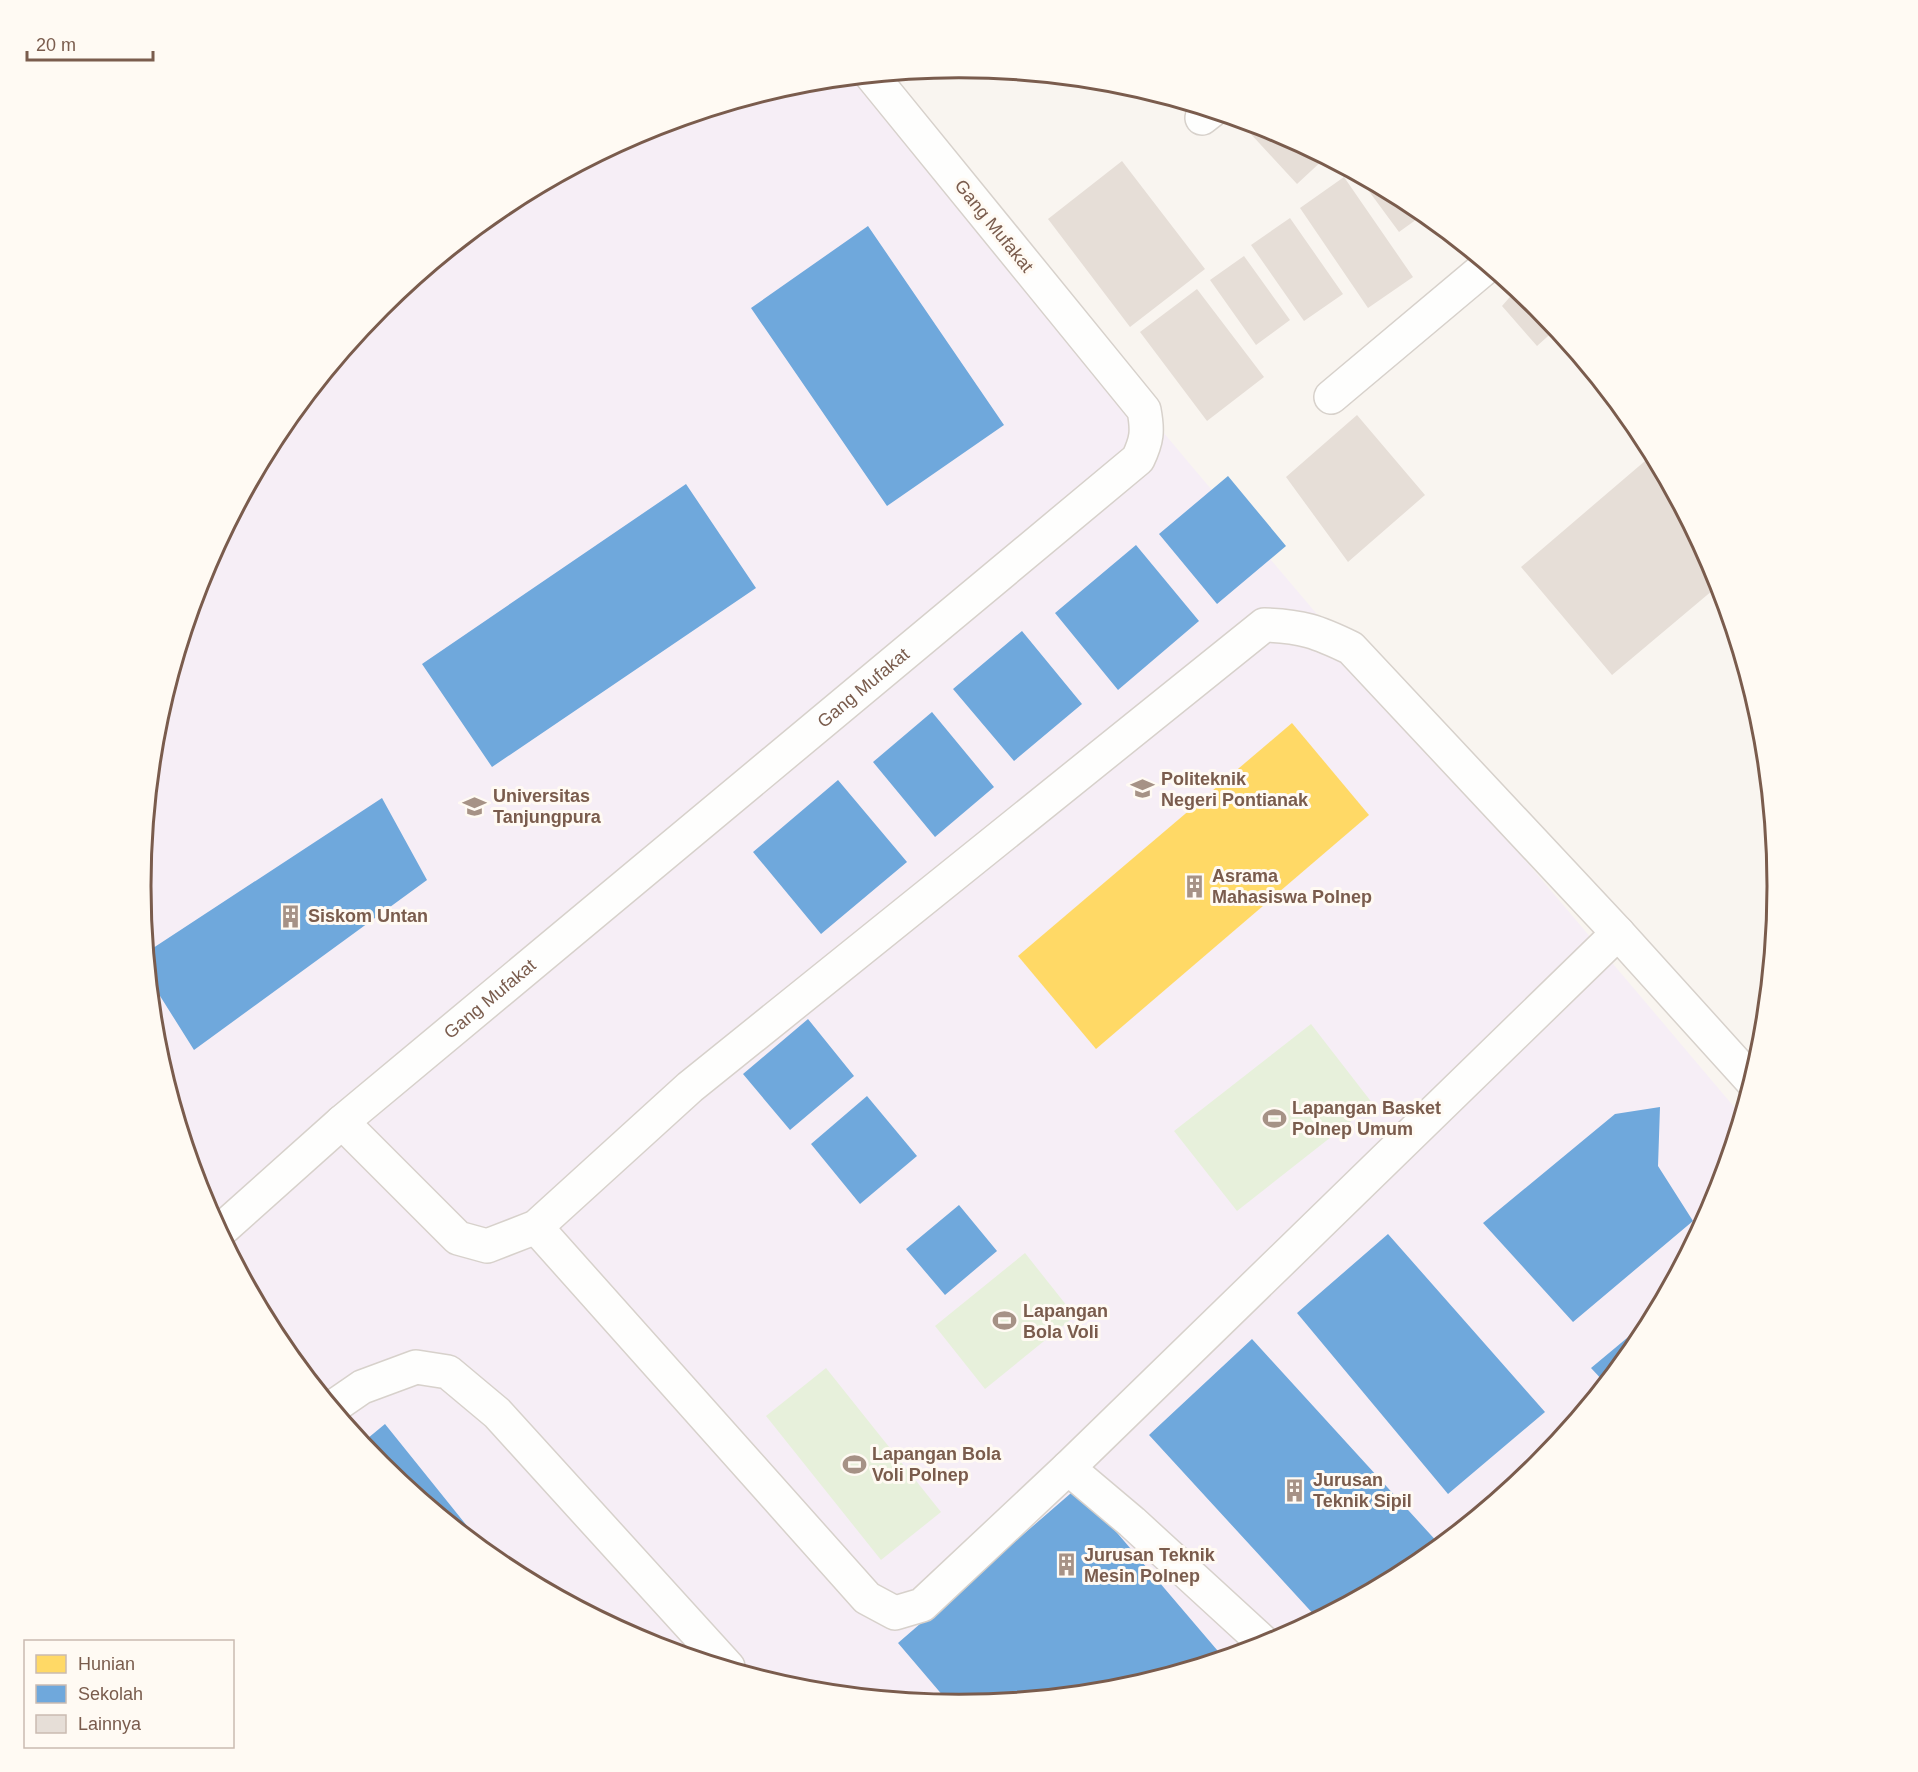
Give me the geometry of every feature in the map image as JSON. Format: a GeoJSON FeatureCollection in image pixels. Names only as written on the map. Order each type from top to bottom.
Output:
{"type":"FeatureCollection","features":[{"type":"Feature","properties":{"kind":"street","name":"Gang Mufakat"},"geometry":{"type":"LineString","coordinates":[[226,1225],[342,1122],[1138,459],[1146,442],[1147,426],[1144,410],[877,83]]}},
{"type":"Feature","properties":{"kind":"street"},"geometry":{"type":"LineString","coordinates":[[1331,397],[1482,270]]}},
{"type":"Feature","properties":{"kind":"street"},"geometry":{"type":"LineString","coordinates":[[342,1122],[458,1238],[487,1246],[536,1227],[690,1086],[1264,625],[1292,626],[1321,634],[1351,648],[1618,933],[1744,1073]]}},
{"type":"Feature","properties":{"kind":"street"},"geometry":{"type":"LineString","coordinates":[[536,1227],[867,1598],[896,1613],[922,1605],[1068,1468],[1618,933]]}},
{"type":"Feature","properties":{"kind":"street"},"geometry":{"type":"LineString","coordinates":[[339,1403],[362,1387],[416,1366],[448,1372],[497,1413],[719,1657]]}},
{"type":"Feature","properties":{"kind":"street"},"geometry":{"type":"LineString","coordinates":[[1068,1468],[1132,1522],[1257,1636]]}},
{"type":"Feature","properties":{"kind":"shaded area"},"geometry":{"type":"Polygon","coordinates":[[[871,83],[1735,1108],[1724,1146],[1705,1195],[1684,1243],[1659,1290],[1631,1335],[1600,1378],[1566,1419],[1492,1493],[1451,1527],[1408,1558],[1363,1586],[1316,1611],[1219,1651],[1168,1666],[1064,1687],[1012,1692],[959,1694],[854,1687],[801,1678],[699,1651],[602,1611],[555,1586],[510,1558],[467,1527],[426,1493],[352,1419],[318,1378],[287,1335],[259,1290],[234,1243],[194,1146],[179,1095],[158,991],[153,939],[151,886],[158,781],[167,728],[194,626],[234,529],[259,482],[287,437],[318,394],[352,353],[426,279],[510,214],[602,161],[699,121],[801,94],[871,83]]]}},
{"type":"Feature","properties":{"kind":"green space","name":"Lapangan Basket Polnep Umum"},"geometry":{"type":"Polygon","coordinates":[[[1311,1024],[1373,1104],[1237,1211],[1174,1131],[1311,1024]]]}},
{"type":"Feature","properties":{"kind":"green space","name":"Lapangan Bola Voli"},"geometry":{"type":"Polygon","coordinates":[[[1025,1253],[1075,1316],[985,1389],[935,1326],[1025,1253]]]}},
{"type":"Feature","properties":{"kind":"green space","name":"Lapangan Bola Voli Polnep"},"geometry":{"type":"Polygon","coordinates":[[[826,1368],[941,1512],[881,1560],[766,1416],[826,1368]]]}},
{"type":"Feature","properties":{"kind":"building: Hunian","name":"Asrama Mahasiswa Polnep"},"geometry":{"type":"Polygon","coordinates":[[[1292,723],[1369,815],[1096,1049],[1018,956],[1292,723]]]}},
{"type":"Feature","properties":{"kind":"building: Sekolah"},"geometry":{"type":"Polygon","coordinates":[[[868,226],[1004,425],[887,506],[751,308],[868,226]]]}},
{"type":"Feature","properties":{"kind":"building: Sekolah"},"geometry":{"type":"Polygon","coordinates":[[[1228,476],[1286,546],[1217,604],[1159,534],[1228,476]]]}},
{"type":"Feature","properties":{"kind":"building: Sekolah"},"geometry":{"type":"Polygon","coordinates":[[[686,484],[756,588],[492,767],[422,664],[686,484]]]}},
{"type":"Feature","properties":{"kind":"building: Sekolah"},"geometry":{"type":"Polygon","coordinates":[[[1136,545],[1199,621],[1118,690],[1055,613],[1136,545]]]}},
{"type":"Feature","properties":{"kind":"building: Sekolah"},"geometry":{"type":"Polygon","coordinates":[[[1022,631],[1082,704],[1014,761],[953,689],[1022,631]]]}},
{"type":"Feature","properties":{"kind":"building: Sekolah"},"geometry":{"type":"Polygon","coordinates":[[[932,712],[994,787],[935,837],[873,762],[932,712]]]}},
{"type":"Feature","properties":{"kind":"building: Sekolah"},"geometry":{"type":"Polygon","coordinates":[[[838,780],[907,862],[821,934],[753,852],[838,780]]]}},
{"type":"Feature","properties":{"kind":"building: Sekolah","name":"Siskom Untan"},"geometry":{"type":"Polygon","coordinates":[[[382,798],[427,880],[194,1050],[158,993],[154,948],[382,798]]]}},
{"type":"Feature","properties":{"kind":"building: Sekolah"},"geometry":{"type":"Polygon","coordinates":[[[808,1019],[854,1076],[790,1130],[743,1074],[808,1019]]]}},
{"type":"Feature","properties":{"kind":"building: Sekolah"},"geometry":{"type":"Polygon","coordinates":[[[867,1096],[917,1156],[860,1204],[811,1144],[867,1096]]]}},
{"type":"Feature","properties":{"kind":"building: Sekolah"},"geometry":{"type":"Polygon","coordinates":[[[1660,1107],[1658,1166],[1693,1221],[1573,1322],[1483,1223],[1615,1114],[1660,1107]]]}},
{"type":"Feature","properties":{"kind":"building: Sekolah"},"geometry":{"type":"Polygon","coordinates":[[[959,1205],[997,1251],[945,1295],[906,1249],[959,1205]]]}},
{"type":"Feature","properties":{"kind":"building: Sekolah"},"geometry":{"type":"Polygon","coordinates":[[[1388,1234],[1545,1412],[1448,1494],[1297,1313],[1388,1234]]]}},
{"type":"Feature","properties":{"kind":"building: Sekolah"},"geometry":{"type":"Polygon","coordinates":[[[1631,1334],[1600,1378],[1591,1368],[1631,1334]]]}},
{"type":"Feature","properties":{"kind":"building: Sekolah","name":"Jurusan Teknik Sipil"},"geometry":{"type":"Polygon","coordinates":[[[1252,1339],[1434,1539],[1363,1586],[1312,1613],[1149,1435],[1252,1339]]]}},
{"type":"Feature","properties":{"kind":"building: Sekolah"},"geometry":{"type":"Polygon","coordinates":[[[385,1424],[469,1529],[426,1493],[369,1437],[385,1424]]]}},
{"type":"Feature","properties":{"kind":"building: Sekolah","name":"Jurusan Teknik Mesin Polnep"},"geometry":{"type":"Polygon","coordinates":[[[1078,1487],[1218,1651],[1117,1678],[1064,1687],[959,1694],[941,1693],[898,1643],[1078,1487]]]}},
{"type":"Feature","properties":{"kind":"building: Lainnya"},"geometry":{"type":"Polygon","coordinates":[[[1250,133],[1320,163],[1297,184],[1250,133]]]}},
{"type":"Feature","properties":{"kind":"building: Lainnya"},"geometry":{"type":"Polygon","coordinates":[[[1122,161],[1205,269],[1130,327],[1048,219],[1122,161]]]}},
{"type":"Feature","properties":{"kind":"building: Lainnya"},"geometry":{"type":"Polygon","coordinates":[[[1344,177],[1413,277],[1368,308],[1300,208],[1344,177]]]}},
{"type":"Feature","properties":{"kind":"building: Lainnya"},"geometry":{"type":"Polygon","coordinates":[[[1367,188],[1416,220],[1399,232],[1367,188]]]}},
{"type":"Feature","properties":{"kind":"building: Lainnya"},"geometry":{"type":"Polygon","coordinates":[[[1290,218],[1343,294],[1304,321],[1251,245],[1290,218]]]}},
{"type":"Feature","properties":{"kind":"building: Lainnya"},"geometry":{"type":"Polygon","coordinates":[[[1244,256],[1290,320],[1256,345],[1210,280],[1244,256]]]}},
{"type":"Feature","properties":{"kind":"building: Lainnya"},"geometry":{"type":"Polygon","coordinates":[[[1197,289],[1264,377],[1207,421],[1140,332],[1197,289]]]}},
{"type":"Feature","properties":{"kind":"building: Lainnya"},"geometry":{"type":"Polygon","coordinates":[[[1510,296],[1549,335],[1537,346],[1502,306],[1510,296]]]}},
{"type":"Feature","properties":{"kind":"building: Lainnya"},"geometry":{"type":"Polygon","coordinates":[[[1357,415],[1425,495],[1348,562],[1286,477],[1357,415]]]}},
{"type":"Feature","properties":{"kind":"building: Lainnya"},"geometry":{"type":"Polygon","coordinates":[[[1646,460],[1684,529],[1711,592],[1612,675],[1521,567],[1646,460]]]}},
{"type":"Feature","properties":{"kind":"place","name":"Politeknik Negeri Pontianak"},"geometry":{"type":"Point","coordinates":[1143,789]}},
{"type":"Feature","properties":{"kind":"place","name":"Universitas Tanjungpura"},"geometry":{"type":"Point","coordinates":[475,806]}},
{"type":"Feature","properties":{"kind":"place","name":"Asrama Mahasiswa Polnep"},"geometry":{"type":"Point","coordinates":[1194,886]}},
{"type":"Feature","properties":{"kind":"place","name":"Siskom Untan"},"geometry":{"type":"Point","coordinates":[290,916]}},
{"type":"Feature","properties":{"kind":"place","name":"Lapangan Basket Polnep Umum"},"geometry":{"type":"Point","coordinates":[1274,1118]}},
{"type":"Feature","properties":{"kind":"place","name":"Lapangan Bola Voli"},"geometry":{"type":"Point","coordinates":[1005,1321]}},
{"type":"Feature","properties":{"kind":"place","name":"Lapangan Bola Voli Polnep"},"geometry":{"type":"Point","coordinates":[854,1464]}},
{"type":"Feature","properties":{"kind":"place","name":"Jurusan Teknik Sipil"},"geometry":{"type":"Point","coordinates":[1295,1490]}},
{"type":"Feature","properties":{"kind":"place","name":"Jurusan Teknik Mesin Polnep"},"geometry":{"type":"Point","coordinates":[1066,1565]}}]}
